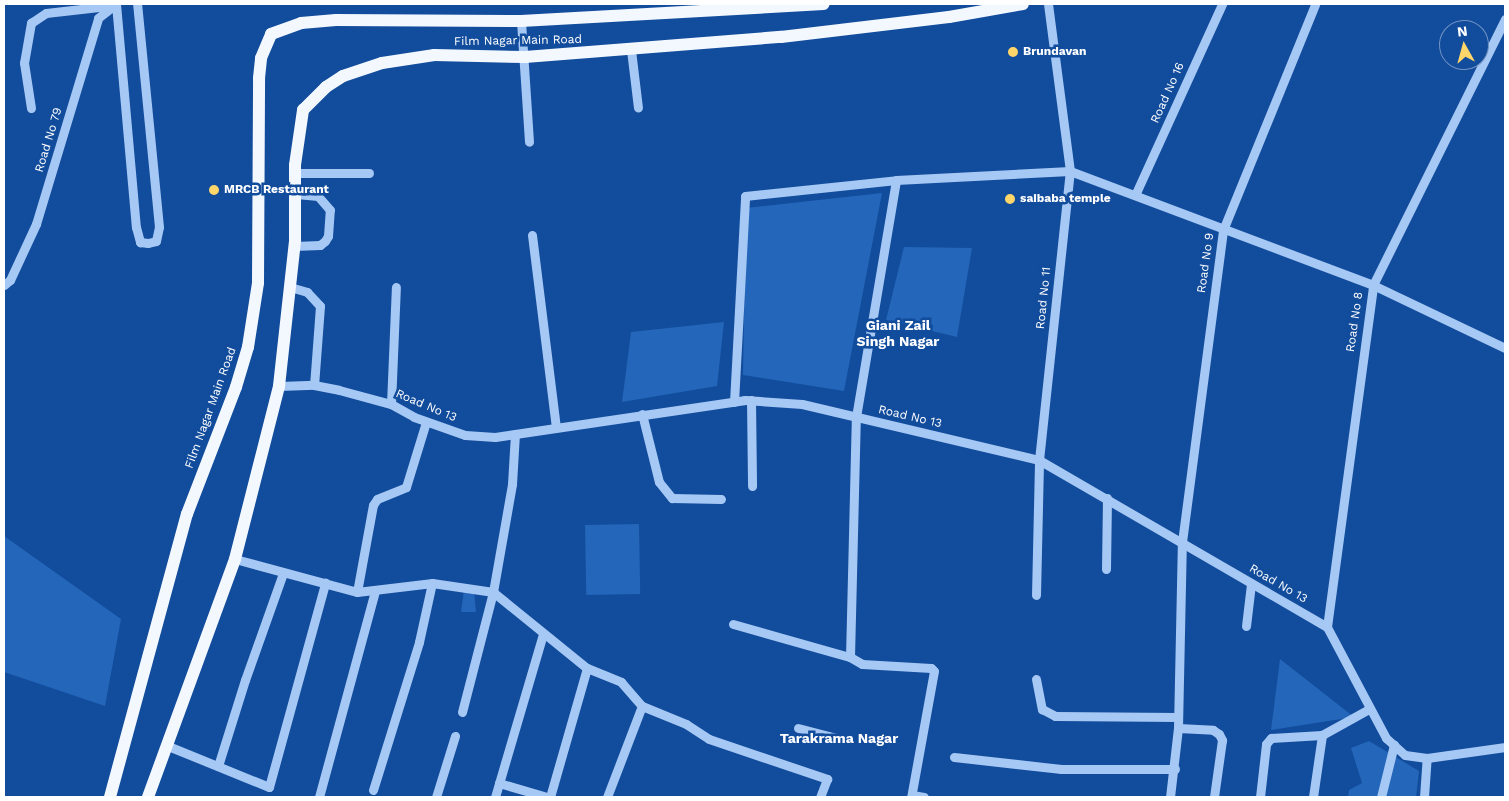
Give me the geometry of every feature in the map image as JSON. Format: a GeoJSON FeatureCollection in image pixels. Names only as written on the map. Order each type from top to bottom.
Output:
{"type":"FeatureCollection","features":[{"type":"Feature","properties":{"kind":"main road","name":"Film Nagar Main Road"},"geometry":{"type":"LineString","coordinates":[[110,797],[186,514],[236,388],[248,347],[258,283],[259,78],[265,46],[272,34],[301,23],[521,21],[637,9],[824,4]]}},
{"type":"Feature","properties":{"kind":"main road","name":"Film Nagar Main Road"},"geometry":{"type":"LineString","coordinates":[[148,797],[235,559],[280,386],[294,246],[295,173],[303,110],[326,86],[343,76],[382,63],[434,56],[525,57],[631,50],[876,27],[1023,4]]}},
{"type":"Feature","properties":{"kind":"street"},"geometry":{"type":"LineString","coordinates":[[30,108],[24,63],[31,24],[46,13],[113,5],[136,227],[140,242],[156,241],[159,227],[137,4]]}},
{"type":"Feature","properties":{"kind":"street","name":"Road No 11"},"geometry":{"type":"LineString","coordinates":[[1036,596],[1039,460],[1070,170],[1048,4]]}},
{"type":"Feature","properties":{"kind":"street","name":"Road No 16"},"geometry":{"type":"LineString","coordinates":[[1136,193],[1222,4]]}},
{"type":"Feature","properties":{"kind":"street","name":"Road No 9"},"geometry":{"type":"LineString","coordinates":[[1170,797],[1176,769],[1178,728],[1182,542],[1223,230],[1315,4]]}},
{"type":"Feature","properties":{"kind":"street","name":"Road No 79"},"geometry":{"type":"LineString","coordinates":[[4,285],[10,280],[36,224],[98,18],[113,5]]}},
{"type":"Feature","properties":{"kind":"street","name":"Road No 8"},"geometry":{"type":"LineString","coordinates":[[1327,627],[1373,285],[1505,19]]}},
{"type":"Feature","properties":{"kind":"street"},"geometry":{"type":"LineString","coordinates":[[521,21],[525,57],[529,142]]}},
{"type":"Feature","properties":{"kind":"street"},"geometry":{"type":"LineString","coordinates":[[631,50],[638,108]]}},
{"type":"Feature","properties":{"kind":"street"},"geometry":{"type":"LineString","coordinates":[[734,402],[745,196],[896,180],[1070,170],[1136,193],[1223,230],[1373,285],[1505,348]]}},
{"type":"Feature","properties":{"kind":"street"},"geometry":{"type":"LineString","coordinates":[[295,173],[369,173]]}},
{"type":"Feature","properties":{"kind":"street"},"geometry":{"type":"LineString","coordinates":[[850,658],[856,417],[896,180]]}},
{"type":"Feature","properties":{"kind":"street"},"geometry":{"type":"LineString","coordinates":[[294,246],[320,245],[325,241],[328,236],[330,210],[321,198],[309,193],[296,194]]}},
{"type":"Feature","properties":{"kind":"street"},"geometry":{"type":"LineString","coordinates":[[532,235],[556,428]]}},
{"type":"Feature","properties":{"kind":"street"},"geometry":{"type":"LineString","coordinates":[[290,287],[307,292],[320,306],[314,385]]}},
{"type":"Feature","properties":{"kind":"street"},"geometry":{"type":"LineString","coordinates":[[391,404],[396,287]]}},
{"type":"Feature","properties":{"kind":"street","name":"Road No 13"},"geometry":{"type":"LineString","coordinates":[[280,386],[314,385],[391,404],[426,422],[465,435],[515,434],[642,414],[751,400],[802,404],[1039,460],[1108,498],[1251,584],[1327,627]]}},
{"type":"Feature","properties":{"kind":"street"},"geometry":{"type":"LineString","coordinates":[[751,400],[752,486]]}},
{"type":"Feature","properties":{"kind":"street"},"geometry":{"type":"LineString","coordinates":[[642,414],[659,482],[672,498],[721,499]]}},
{"type":"Feature","properties":{"kind":"street"},"geometry":{"type":"LineString","coordinates":[[357,592],[373,505],[377,499],[406,487],[426,422]]}},
{"type":"Feature","properties":{"kind":"street"},"geometry":{"type":"LineString","coordinates":[[462,712],[493,592],[512,484],[515,434]]}},
{"type":"Feature","properties":{"kind":"street"},"geometry":{"type":"LineString","coordinates":[[1106,569],[1108,498]]}},
{"type":"Feature","properties":{"kind":"street"},"geometry":{"type":"LineString","coordinates":[[235,559],[283,574],[357,592],[432,584],[493,592],[543,634],[588,668],[621,682],[642,706],[686,724],[708,738],[827,779],[820,797]]}},
{"type":"Feature","properties":{"kind":"street"},"geometry":{"type":"LineString","coordinates":[[218,766],[244,680],[283,574]]}},
{"type":"Feature","properties":{"kind":"street"},"geometry":{"type":"LineString","coordinates":[[168,746],[270,787],[325,583]]}},
{"type":"Feature","properties":{"kind":"street"},"geometry":{"type":"LineString","coordinates":[[373,790],[419,642],[432,584]]}},
{"type":"Feature","properties":{"kind":"street"},"geometry":{"type":"LineString","coordinates":[[1246,626],[1251,584]]}},
{"type":"Feature","properties":{"kind":"street"},"geometry":{"type":"LineString","coordinates":[[319,797],[375,591]]}},
{"type":"Feature","properties":{"kind":"street"},"geometry":{"type":"LineString","coordinates":[[733,624],[850,658],[862,664],[931,668],[934,671],[911,796],[924,797]]}},
{"type":"Feature","properties":{"kind":"street"},"geometry":{"type":"LineString","coordinates":[[1327,627],[1386,738],[1405,755],[1426,758],[1505,747]]}},
{"type":"Feature","properties":{"kind":"street"},"geometry":{"type":"LineString","coordinates":[[495,797],[543,634]]}},
{"type":"Feature","properties":{"kind":"street"},"geometry":{"type":"LineString","coordinates":[[499,783],[549,797],[588,668]]}},
{"type":"Feature","properties":{"kind":"street"},"geometry":{"type":"LineString","coordinates":[[1036,680],[1035,690],[1042,709],[1055,716],[1178,717]]}},
{"type":"Feature","properties":{"kind":"street"},"geometry":{"type":"LineString","coordinates":[[607,797],[642,706]]}},
{"type":"Feature","properties":{"kind":"street"},"geometry":{"type":"LineString","coordinates":[[1260,797],[1266,744],[1271,738],[1322,735],[1369,709]]}},
{"type":"Feature","properties":{"kind":"street"},"geometry":{"type":"LineString","coordinates":[[798,728],[840,739]]}},
{"type":"Feature","properties":{"kind":"street"},"geometry":{"type":"LineString","coordinates":[[1178,728],[1212,730],[1219,734],[1222,740],[1214,797]]}},
{"type":"Feature","properties":{"kind":"street"},"geometry":{"type":"LineString","coordinates":[[1313,797],[1322,735]]}},
{"type":"Feature","properties":{"kind":"street"},"geometry":{"type":"LineString","coordinates":[[436,797],[455,736]]}},
{"type":"Feature","properties":{"kind":"street"},"geometry":{"type":"LineString","coordinates":[[1381,797],[1394,745]]}},
{"type":"Feature","properties":{"kind":"street"},"geometry":{"type":"LineString","coordinates":[[954,757],[1061,770],[1176,769]]}},
{"type":"Feature","properties":{"kind":"street"},"geometry":{"type":"LineString","coordinates":[[1424,797],[1426,758]]}},
{"type":"Feature","properties":{"kind":"shaded area"},"geometry":{"type":"Polygon","coordinates":[[[882,193],[844,391],[743,375],[746,208],[882,193]]]}},
{"type":"Feature","properties":{"kind":"shaded area"},"geometry":{"type":"Polygon","coordinates":[[[904,247],[972,248],[957,337],[886,320],[904,247]]]}},
{"type":"Feature","properties":{"kind":"shaded area"},"geometry":{"type":"Polygon","coordinates":[[[724,322],[717,386],[622,402],[631,332],[724,322]]]}},
{"type":"Feature","properties":{"kind":"shaded area"},"geometry":{"type":"Polygon","coordinates":[[[639,524],[640,594],[586,595],[585,525],[639,524]]]}},
{"type":"Feature","properties":{"kind":"shaded area"},"geometry":{"type":"Polygon","coordinates":[[[4,536],[121,619],[105,706],[4,672],[4,536]]]}},
{"type":"Feature","properties":{"kind":"shaded area"},"geometry":{"type":"Polygon","coordinates":[[[464,590],[474,591],[476,612],[461,612],[464,590]]]}},
{"type":"Feature","properties":{"kind":"shaded area"},"geometry":{"type":"Polygon","coordinates":[[[1280,659],[1354,717],[1271,730],[1280,659]]]}},
{"type":"Feature","properties":{"kind":"shaded area"},"geometry":{"type":"Polygon","coordinates":[[[1369,741],[1419,771],[1416,797],[1348,797],[1349,790],[1362,783],[1351,748],[1369,741]]]}},
{"type":"Feature","properties":{"kind":"place","name":"Brundavan"},"geometry":{"type":"Point","coordinates":[1013,52]}},
{"type":"Feature","properties":{"kind":"place","name":"MRCB Restaurant"},"geometry":{"type":"Point","coordinates":[214,190]}},
{"type":"Feature","properties":{"kind":"place","name":"saibaba temple"},"geometry":{"type":"Point","coordinates":[1010,199]}},
{"type":"Feature","properties":{"kind":"district","name":"Giani Zail Singh Nagar"},"geometry":{"type":"Point","coordinates":[898,334]}},
{"type":"Feature","properties":{"kind":"district","name":"Tarakrama Nagar"},"geometry":{"type":"Point","coordinates":[839,738]}}]}
